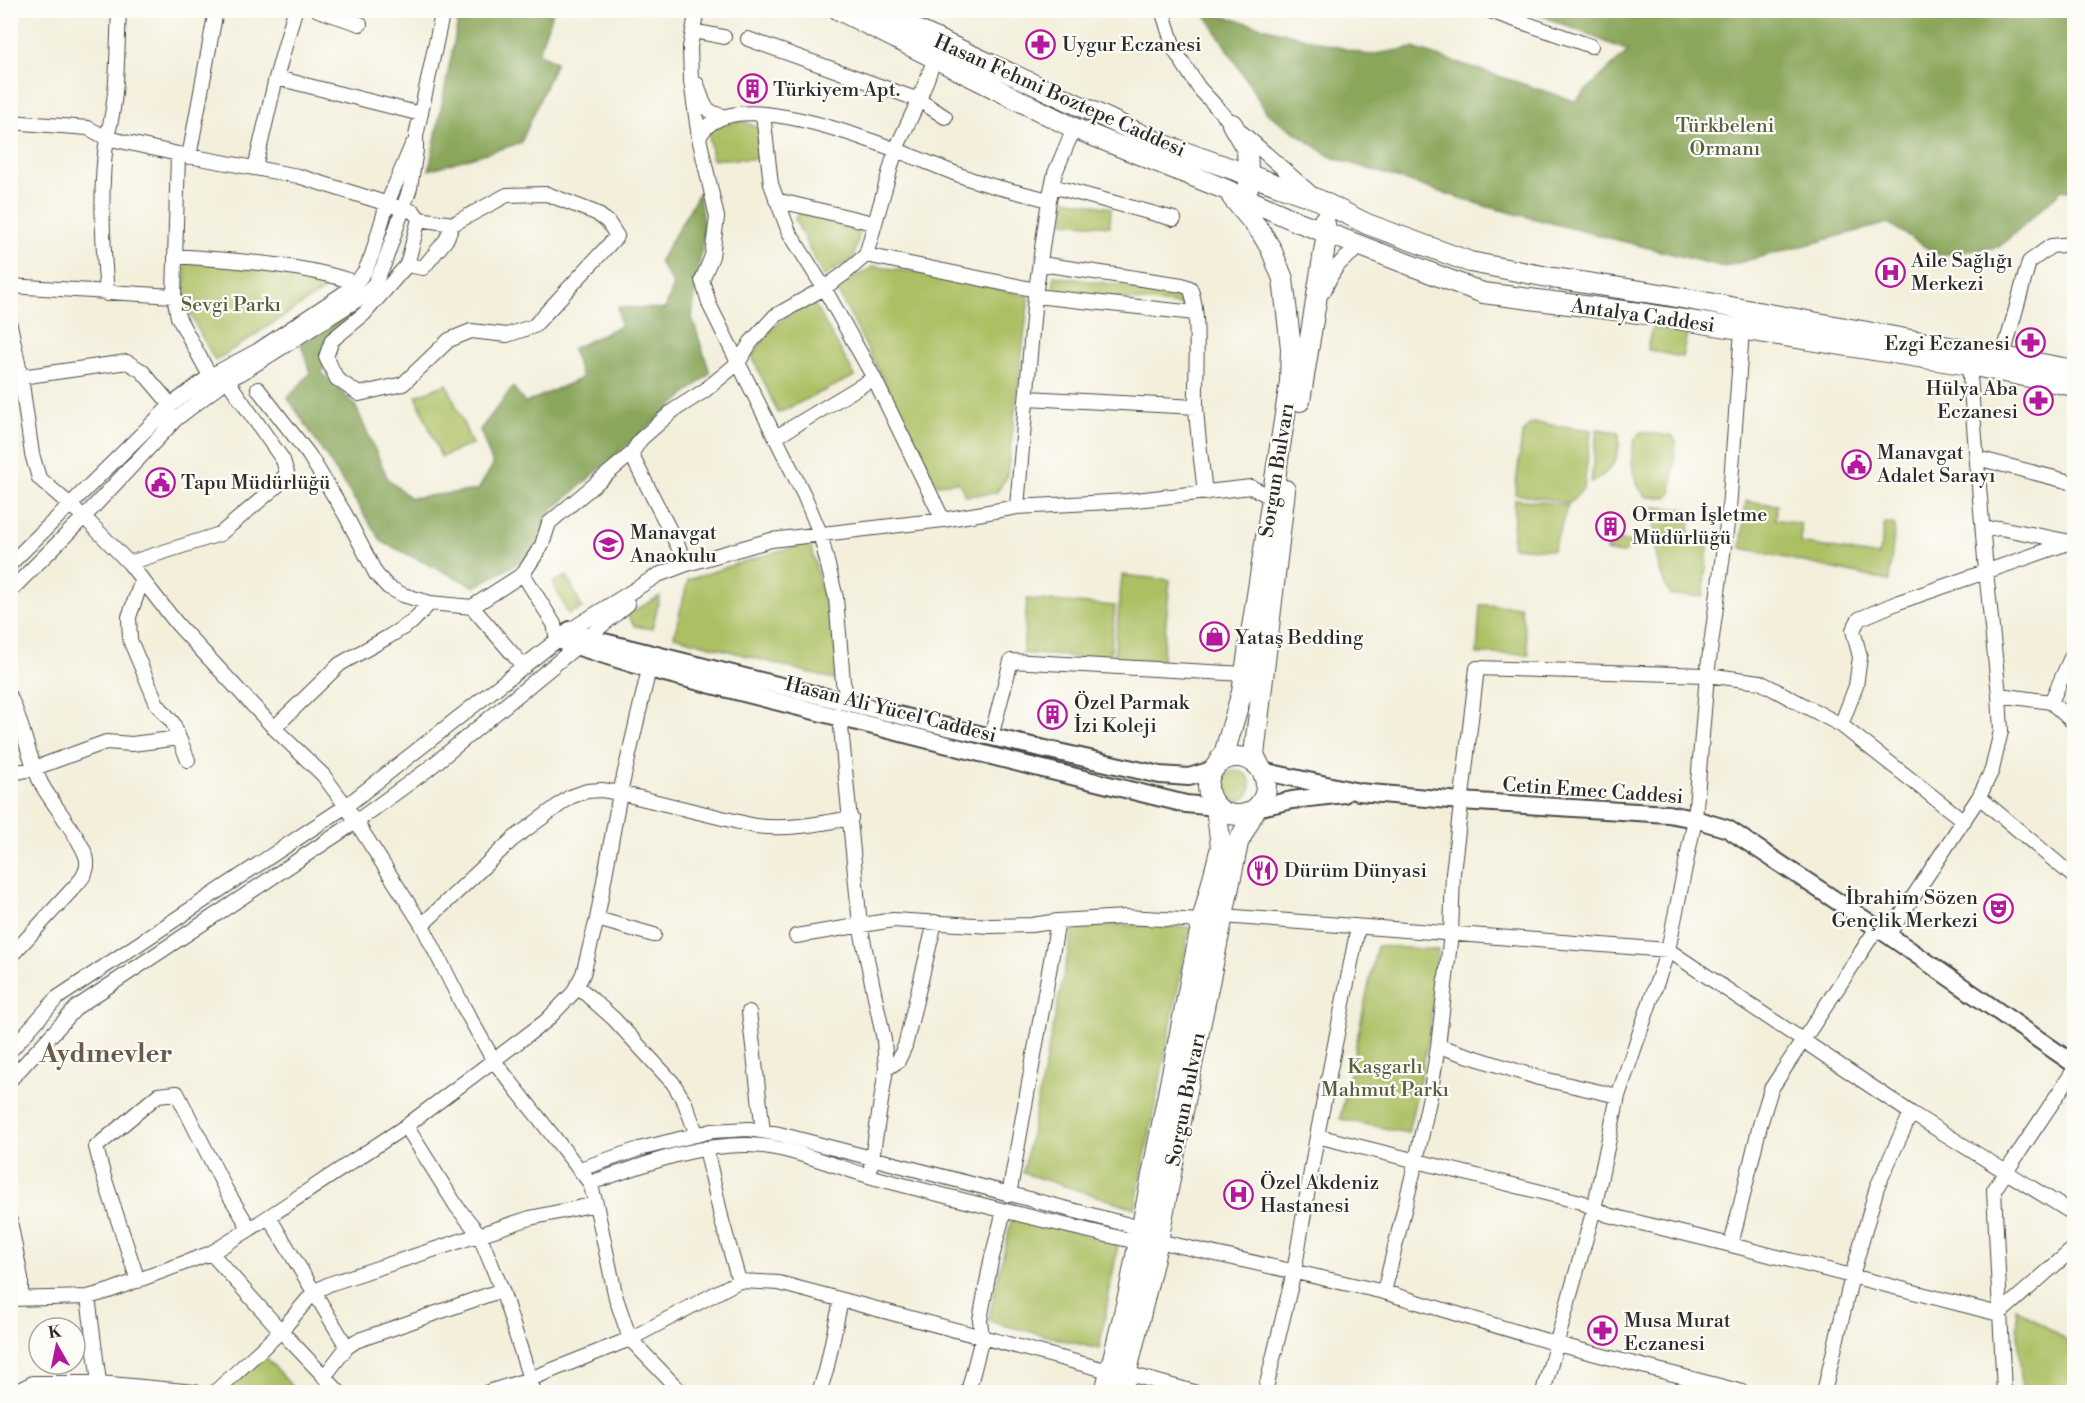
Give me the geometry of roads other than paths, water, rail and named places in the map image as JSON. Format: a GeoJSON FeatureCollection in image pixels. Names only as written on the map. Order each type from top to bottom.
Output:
{"type":"FeatureCollection","features":[{"type":"Feature","properties":{"kind":"main road","name":"Hasan Fehmi Boztepe Caddesi"},"geometry":{"type":"LineString","coordinates":[[839,10],[1074,128],[1227,190]]}},
{"type":"Feature","properties":{"kind":"main road","name":"Hasan Fehmi Boztepe Caddesi"},"geometry":{"type":"LineString","coordinates":[[874,10],[1162,144],[1248,176]]}},
{"type":"Feature","properties":{"kind":"main road"},"geometry":{"type":"LineString","coordinates":[[1232,124],[1247,150],[1252,203],[1261,232]]}},
{"type":"Feature","properties":{"kind":"main road","name":"Antalya Caddesi"},"geometry":{"type":"LineString","coordinates":[[1248,176],[1319,201],[1367,224],[1470,262],[1553,278],[1671,296],[2074,370]]}},
{"type":"Feature","properties":{"kind":"main road","name":"Antalya Caddesi"},"geometry":{"type":"LineString","coordinates":[[1227,190],[1252,203],[1482,293],[1632,312],[1969,365],[2074,386]]}},
{"type":"Feature","properties":{"kind":"main road","name":"Sorgun Bulvarı"},"geometry":{"type":"LineString","coordinates":[[1215,766],[1228,741],[1242,692],[1290,382],[1291,348],[1283,279],[1271,249],[1261,232],[1227,190]]}},
{"type":"Feature","properties":{"kind":"main road"},"geometry":{"type":"LineString","coordinates":[[1319,201],[1327,233]]}},
{"type":"Feature","properties":{"kind":"main road","name":"Sorgun Bulvarı"},"geometry":{"type":"LineString","coordinates":[[1262,771],[1254,755],[1258,712],[1285,490],[1327,233]]}},
{"type":"Feature","properties":{"kind":"main road"},"geometry":{"type":"LineString","coordinates":[[1237,756],[1247,758],[1256,763],[1262,771],[1266,780],[1266,791],[1256,808],[1240,815],[1223,812],[1210,799],[1207,789],[1208,779],[1215,766],[1227,758],[1237,756]]}},
{"type":"Feature","properties":{"kind":"main road","name":"Sorgun Bulvarı"},"geometry":{"type":"LineString","coordinates":[[1119,1379],[1139,1235],[1202,921],[1221,847],[1216,807]]}},
{"type":"Feature","properties":{"kind":"main road","name":"Sorgun Bulvarı"},"geometry":{"type":"LineString","coordinates":[[1105,1392],[1119,1379],[1158,1241],[1238,843],[1256,808]]}},
{"type":"Feature","properties":{"kind":"street"},"geometry":{"type":"LineString","coordinates":[[106,294],[103,235],[107,138],[114,101],[119,10]]}},
{"type":"Feature","properties":{"kind":"street"},"geometry":{"type":"LineString","coordinates":[[210,376],[178,317],[174,296],[175,256],[184,156],[216,10]]}},
{"type":"Feature","properties":{"kind":"street"},"geometry":{"type":"LineString","coordinates":[[255,168],[276,78],[296,10]]}},
{"type":"Feature","properties":{"kind":"street"},"geometry":{"type":"LineString","coordinates":[[318,10],[360,24]]}},
{"type":"Feature","properties":{"kind":"street"},"geometry":{"type":"LineString","coordinates":[[10,564],[171,405],[210,376],[257,351],[345,294],[356,283],[372,255],[387,204],[416,136],[443,10]]}},
{"type":"Feature","properties":{"kind":"street"},"geometry":{"type":"LineString","coordinates":[[697,10],[690,47],[691,68],[699,138],[717,217],[712,256],[702,280],[710,306],[776,437],[820,533],[836,598],[843,682],[849,702]]}},
{"type":"Feature","properties":{"kind":"street"},"geometry":{"type":"LineString","coordinates":[[1162,10],[1175,51],[1199,88],[1232,124],[1287,170],[1319,201]]}},
{"type":"Feature","properties":{"kind":"street"},"geometry":{"type":"LineString","coordinates":[[1486,10],[1520,16],[1591,46]]}},
{"type":"Feature","properties":{"kind":"street"},"geometry":{"type":"LineString","coordinates":[[693,32],[724,37]]}},
{"type":"Feature","properties":{"kind":"street"},"geometry":{"type":"LineString","coordinates":[[748,39],[919,100],[945,117]]}},
{"type":"Feature","properties":{"kind":"street"},"geometry":{"type":"LineString","coordinates":[[258,389],[309,455],[345,514],[376,574],[388,587],[403,595],[430,603],[472,607],[524,574],[542,545],[549,523],[631,454],[641,439],[674,410],[704,391],[738,363],[751,342],[776,315],[824,288],[866,255],[873,223],[896,149],[919,100],[935,58]]}},
{"type":"Feature","properties":{"kind":"street"},"geometry":{"type":"LineString","coordinates":[[691,68],[707,110],[711,113],[723,116],[774,114],[811,121],[896,149],[972,179],[1174,219]]}},
{"type":"Feature","properties":{"kind":"street"},"geometry":{"type":"LineString","coordinates":[[276,78],[421,114]]}},
{"type":"Feature","properties":{"kind":"street"},"geometry":{"type":"LineString","coordinates":[[763,114],[771,184],[789,232],[824,288],[874,378],[943,520]]}},
{"type":"Feature","properties":{"kind":"street"},"geometry":{"type":"LineString","coordinates":[[699,138],[708,124],[723,116]]}},
{"type":"Feature","properties":{"kind":"street"},"geometry":{"type":"LineString","coordinates":[[10,122],[88,128],[107,138],[184,156],[298,176],[414,212],[419,219],[453,224],[507,195],[547,194],[596,213],[608,222],[617,236],[534,326],[507,335],[471,332],[449,340],[403,384],[359,394],[337,379],[326,357],[332,340],[364,314],[407,265],[419,219]]}},
{"type":"Feature","properties":{"kind":"street"},"geometry":{"type":"LineString","coordinates":[[1017,507],[1036,293],[1051,193],[1055,173],[1074,128]]}},
{"type":"Feature","properties":{"kind":"street"},"geometry":{"type":"LineString","coordinates":[[10,591],[84,517],[176,419],[227,380],[363,297],[375,283],[384,264],[410,188],[416,136]]}},
{"type":"Feature","properties":{"kind":"street"},"geometry":{"type":"LineString","coordinates":[[776,200],[873,223]]}},
{"type":"Feature","properties":{"kind":"street"},"geometry":{"type":"LineString","coordinates":[[407,265],[423,268],[446,240],[453,224]]}},
{"type":"Feature","properties":{"kind":"street"},"geometry":{"type":"LineString","coordinates":[[2003,356],[2029,262],[2051,246],[2074,244]]}},
{"type":"Feature","properties":{"kind":"street","name":"Sorgun Bulvarı"},"geometry":{"type":"LineString","coordinates":[[1315,312],[1331,273],[1341,260],[1362,246]]}},
{"type":"Feature","properties":{"kind":"street"},"geometry":{"type":"LineString","coordinates":[[866,255],[1036,293],[1195,313]]}},
{"type":"Feature","properties":{"kind":"street"},"geometry":{"type":"LineString","coordinates":[[175,256],[303,270],[356,283]]}},
{"type":"Feature","properties":{"kind":"street"},"geometry":{"type":"LineString","coordinates":[[1041,264],[1190,288],[1194,296],[1196,407],[1205,494]]}},
{"type":"Feature","properties":{"kind":"street"},"geometry":{"type":"LineString","coordinates":[[10,286],[106,294],[174,296]]}},
{"type":"Feature","properties":{"kind":"street"},"geometry":{"type":"LineString","coordinates":[[10,326],[21,376],[32,454],[39,478],[84,517],[129,564],[178,625],[274,728],[323,775],[357,821],[422,925],[494,1061],[590,1184],[616,1298],[630,1339],[681,1392]]}},
{"type":"Feature","properties":{"kind":"street"},"geometry":{"type":"LineString","coordinates":[[1544,1392],[1594,1209],[1618,1096],[1668,950],[1695,819],[1707,675],[1729,509],[1742,330]]}},
{"type":"Feature","properties":{"kind":"street"},"geometry":{"type":"LineString","coordinates":[[21,376],[127,362],[142,371],[171,405]]}},
{"type":"Feature","properties":{"kind":"street"},"geometry":{"type":"LineString","coordinates":[[1731,1245],[1771,1089],[1803,1040],[1964,821],[1992,770],[2001,731],[1999,695],[1969,365]]}},
{"type":"Feature","properties":{"kind":"street"},"geometry":{"type":"LineString","coordinates":[[776,437],[874,378]]}},
{"type":"Feature","properties":{"kind":"street"},"geometry":{"type":"LineString","coordinates":[[129,564],[220,534],[277,486],[286,473],[283,460],[227,380]]}},
{"type":"Feature","properties":{"kind":"street"},"geometry":{"type":"LineString","coordinates":[[1027,398],[1196,407]]}},
{"type":"Feature","properties":{"kind":"street"},"geometry":{"type":"LineString","coordinates":[[631,454],[687,564]]}},
{"type":"Feature","properties":{"kind":"street"},"geometry":{"type":"LineString","coordinates":[[1977,458],[2074,483]]}},
{"type":"Feature","properties":{"kind":"street"},"geometry":{"type":"LineString","coordinates":[[10,1051],[57,998],[346,806],[524,667],[560,632],[658,575],[687,564],[771,540],[943,520],[1017,507],[1205,494],[1251,487],[1271,497]]}},
{"type":"Feature","properties":{"kind":"street"},"geometry":{"type":"LineString","coordinates":[[1984,530],[2000,528],[2073,543]]}},
{"type":"Feature","properties":{"kind":"street"},"geometry":{"type":"LineString","coordinates":[[1841,725],[1856,686],[1860,657],[1853,630],[1859,619],[1986,571],[2073,543]]}},
{"type":"Feature","properties":{"kind":"street"},"geometry":{"type":"LineString","coordinates":[[10,1080],[77,1007],[357,821],[427,770],[616,612],[687,564]]}},
{"type":"Feature","properties":{"kind":"street"},"geometry":{"type":"LineString","coordinates":[[524,574],[560,632]]}},
{"type":"Feature","properties":{"kind":"street"},"geometry":{"type":"LineString","coordinates":[[142,580],[129,617],[130,640],[157,704],[172,723],[188,760]]}},
{"type":"Feature","properties":{"kind":"street"},"geometry":{"type":"LineString","coordinates":[[274,728],[340,664],[412,622],[430,603]]}},
{"type":"Feature","properties":{"kind":"street"},"geometry":{"type":"LineString","coordinates":[[472,607],[524,667]]}},
{"type":"Feature","properties":{"kind":"street","name":"Hasan Ali Yücel Caddesi"},"geometry":{"type":"LineString","coordinates":[[560,632],[649,669],[1186,804],[1216,807]]}},
{"type":"Feature","properties":{"kind":"street","name":"Hasan Ali Yücel Caddesi"},"geometry":{"type":"LineString","coordinates":[[582,642],[610,644],[991,737],[1160,775],[1189,777],[1215,766]]}},
{"type":"Feature","properties":{"kind":"street"},"geometry":{"type":"LineString","coordinates":[[2051,702],[2074,651]]}},
{"type":"Feature","properties":{"kind":"street"},"geometry":{"type":"LineString","coordinates":[[991,737],[1011,661],[1245,674]]}},
{"type":"Feature","properties":{"kind":"street"},"geometry":{"type":"LineString","coordinates":[[1384,1292],[1416,1161],[1438,1046],[1450,934],[1453,873],[1476,668],[1707,675],[1760,681],[1841,725],[1964,821]]}},
{"type":"Feature","properties":{"kind":"street"},"geometry":{"type":"LineString","coordinates":[[10,1221],[21,1278],[16,1299],[88,1297],[138,1281],[211,1253],[250,1229],[406,1126],[546,1021],[573,993],[583,974],[597,919],[620,793],[649,669]]}},
{"type":"Feature","properties":{"kind":"street"},"geometry":{"type":"LineString","coordinates":[[1999,695],[2051,702],[2074,723]]}},
{"type":"Feature","properties":{"kind":"street"},"geometry":{"type":"LineString","coordinates":[[10,697],[17,711],[41,784],[82,848],[87,860],[86,872],[79,882],[10,957]]}},
{"type":"Feature","properties":{"kind":"street"},"geometry":{"type":"LineString","coordinates":[[840,717],[860,926],[884,1040],[886,1069],[870,1176]]}},
{"type":"Feature","properties":{"kind":"street"},"geometry":{"type":"LineString","coordinates":[[10,774],[36,768],[106,742],[132,744],[179,738]]}},
{"type":"Feature","properties":{"kind":"street"},"geometry":{"type":"LineString","coordinates":[[1262,771],[1359,792]]}},
{"type":"Feature","properties":{"kind":"street"},"geometry":{"type":"LineString","coordinates":[[422,925],[513,839],[570,797],[587,791],[602,790],[620,793],[764,827],[798,827],[851,818]]}},
{"type":"Feature","properties":{"kind":"street"},"geometry":{"type":"LineString","coordinates":[[1256,808],[1292,800],[1359,792]]}},
{"type":"Feature","properties":{"kind":"street","name":"Cetin Emec Caddesi"},"geometry":{"type":"LineString","coordinates":[[1359,792],[1668,814],[1728,829],[2074,1064]]}},
{"type":"Feature","properties":{"kind":"street"},"geometry":{"type":"LineString","coordinates":[[1979,797],[2074,877]]}},
{"type":"Feature","properties":{"kind":"street"},"geometry":{"type":"LineString","coordinates":[[1222,916],[1668,950],[1911,1113],[2074,1214]]}},
{"type":"Feature","properties":{"kind":"street"},"geometry":{"type":"LineString","coordinates":[[796,936],[893,920],[992,926],[1125,917],[1202,921]]}},
{"type":"Feature","properties":{"kind":"street"},"geometry":{"type":"LineString","coordinates":[[597,919],[654,935]]}},
{"type":"Feature","properties":{"kind":"street"},"geometry":{"type":"LineString","coordinates":[[1009,1195],[1058,921]]}},
{"type":"Feature","properties":{"kind":"street"},"geometry":{"type":"LineString","coordinates":[[886,1069],[898,1061],[905,1046],[935,922]]}},
{"type":"Feature","properties":{"kind":"street"},"geometry":{"type":"LineString","coordinates":[[1265,1392],[1294,1272],[1317,1136],[1358,927]]}},
{"type":"Feature","properties":{"kind":"street"},"geometry":{"type":"LineString","coordinates":[[577,986],[614,1019],[673,1083],[685,1103],[697,1135]]}},
{"type":"Feature","properties":{"kind":"street"},"geometry":{"type":"LineString","coordinates":[[748,1012],[763,1131]]}},
{"type":"Feature","properties":{"kind":"street"},"geometry":{"type":"LineString","coordinates":[[1438,1046],[1539,1078],[1618,1096]]}},
{"type":"Feature","properties":{"kind":"street"},"geometry":{"type":"LineString","coordinates":[[2004,1392],[1994,1190],[2074,1070]]}},
{"type":"Feature","properties":{"kind":"street"},"geometry":{"type":"LineString","coordinates":[[138,1281],[96,1147],[158,1095],[177,1093],[226,1190],[250,1229]]}},
{"type":"Feature","properties":{"kind":"street"},"geometry":{"type":"LineString","coordinates":[[1824,1392],[1852,1276],[1877,1187],[1911,1113]]}},
{"type":"Feature","properties":{"kind":"street"},"geometry":{"type":"LineString","coordinates":[[406,1126],[457,1207],[479,1233],[502,1290],[534,1392]]}},
{"type":"Feature","properties":{"kind":"street"},"geometry":{"type":"LineString","coordinates":[[580,1169],[639,1149],[725,1129],[763,1131],[1009,1195],[1139,1235]]}},
{"type":"Feature","properties":{"kind":"street"},"geometry":{"type":"LineString","coordinates":[[1317,1136],[1581,1202],[1608,1215],[1999,1314]]}},
{"type":"Feature","properties":{"kind":"street"},"geometry":{"type":"LineString","coordinates":[[590,1184],[674,1156],[706,1148],[750,1145],[789,1152],[1004,1211],[1139,1235]]}},
{"type":"Feature","properties":{"kind":"street"},"geometry":{"type":"LineString","coordinates":[[706,1148],[722,1221],[739,1281]]}},
{"type":"Feature","properties":{"kind":"street"},"geometry":{"type":"LineString","coordinates":[[214,1392],[281,1331],[314,1292],[329,1284],[479,1233],[530,1218],[596,1204]]}},
{"type":"Feature","properties":{"kind":"street"},"geometry":{"type":"LineString","coordinates":[[968,1392],[982,1338],[980,1320],[1004,1211]]}},
{"type":"Feature","properties":{"kind":"street"},"geometry":{"type":"LineString","coordinates":[[269,1216],[347,1347]]}},
{"type":"Feature","properties":{"kind":"street"},"geometry":{"type":"LineString","coordinates":[[1158,1241],[1384,1292],[1557,1344],[1743,1392]]}},
{"type":"Feature","properties":{"kind":"street"},"geometry":{"type":"LineString","coordinates":[[1999,1314],[2074,1248]]}},
{"type":"Feature","properties":{"kind":"street"},"geometry":{"type":"LineString","coordinates":[[211,1253],[339,1392]]}},
{"type":"Feature","properties":{"kind":"street"},"geometry":{"type":"LineString","coordinates":[[488,1392],[630,1339],[739,1281],[779,1283],[982,1338],[1119,1379],[1194,1392]]}},
{"type":"Feature","properties":{"kind":"street"},"geometry":{"type":"LineString","coordinates":[[324,1377],[347,1347],[356,1341],[502,1290]]}},
{"type":"Feature","properties":{"kind":"street"},"geometry":{"type":"LineString","coordinates":[[88,1297],[100,1388]]}},
{"type":"Feature","properties":{"kind":"street"},"geometry":{"type":"LineString","coordinates":[[819,1392],[841,1300]]}},
{"type":"Feature","properties":{"kind":"street"},"geometry":{"type":"LineString","coordinates":[[15,1392],[33,1383],[195,1392]]}},
{"type":"Feature","properties":{"kind":"place","name":"Uygur Eczanesi"},"geometry":{"type":"Point","coordinates":[1041,44]}},
{"type":"Feature","properties":{"kind":"place","name":"Türkiyem Apt."},"geometry":{"type":"Point","coordinates":[752,89]}},
{"type":"Feature","properties":{"kind":"place","name":"Aile Sağlığı Merkezi"},"geometry":{"type":"Point","coordinates":[1890,272]}},
{"type":"Feature","properties":{"kind":"place","name":"Ezgi Eczanesi"},"geometry":{"type":"Point","coordinates":[2031,343]}},
{"type":"Feature","properties":{"kind":"place","name":"Hülya Aba Eczanesi"},"geometry":{"type":"Point","coordinates":[2039,400]}},
{"type":"Feature","properties":{"kind":"place","name":"Manavgat Adalet Sarayı"},"geometry":{"type":"Point","coordinates":[1856,464]}},
{"type":"Feature","properties":{"kind":"place","name":"Tapu Müdürlüğü"},"geometry":{"type":"Point","coordinates":[160,482]}},
{"type":"Feature","properties":{"kind":"place","name":"Orman İşletme Müdürlüğü"},"geometry":{"type":"Point","coordinates":[1611,526]}},
{"type":"Feature","properties":{"kind":"place","name":"Manavgat Anaokulu"},"geometry":{"type":"Point","coordinates":[609,544]}},
{"type":"Feature","properties":{"kind":"place","name":"Yataş Bedding"},"geometry":{"type":"Point","coordinates":[1214,637]}},
{"type":"Feature","properties":{"kind":"place","name":"Özel Parmak İzi Koleji"},"geometry":{"type":"Point","coordinates":[1053,714]}},
{"type":"Feature","properties":{"kind":"place","name":"Dürüm Dünyasi"},"geometry":{"type":"Point","coordinates":[1263,870]}},
{"type":"Feature","properties":{"kind":"place","name":"İbrahim Sözen Gençlik Merkezi"},"geometry":{"type":"Point","coordinates":[1999,908]}},
{"type":"Feature","properties":{"kind":"place","name":"Özel Akdeniz Hastanesi"},"geometry":{"type":"Point","coordinates":[1239,1194]}},
{"type":"Feature","properties":{"kind":"place","name":"Musa Murat Eczanesi"},"geometry":{"type":"Point","coordinates":[1603,1331]}},
{"type":"Feature","properties":{"kind":"district","name":"Aydınevler"},"geometry":{"type":"Point","coordinates":[106,1053]}},
{"type":"Feature","properties":{"kind":"park label","name":"Türkbeleni Ormanı"},"geometry":{"type":"Point","coordinates":[1725,136]}},
{"type":"Feature","properties":{"kind":"park label","name":"Sevgi Parkı"},"geometry":{"type":"Point","coordinates":[231,304]}},
{"type":"Feature","properties":{"kind":"park label","name":"Kaşgarlı Mahmut Parkı"},"geometry":{"type":"Point","coordinates":[1385,1078]}}]}
